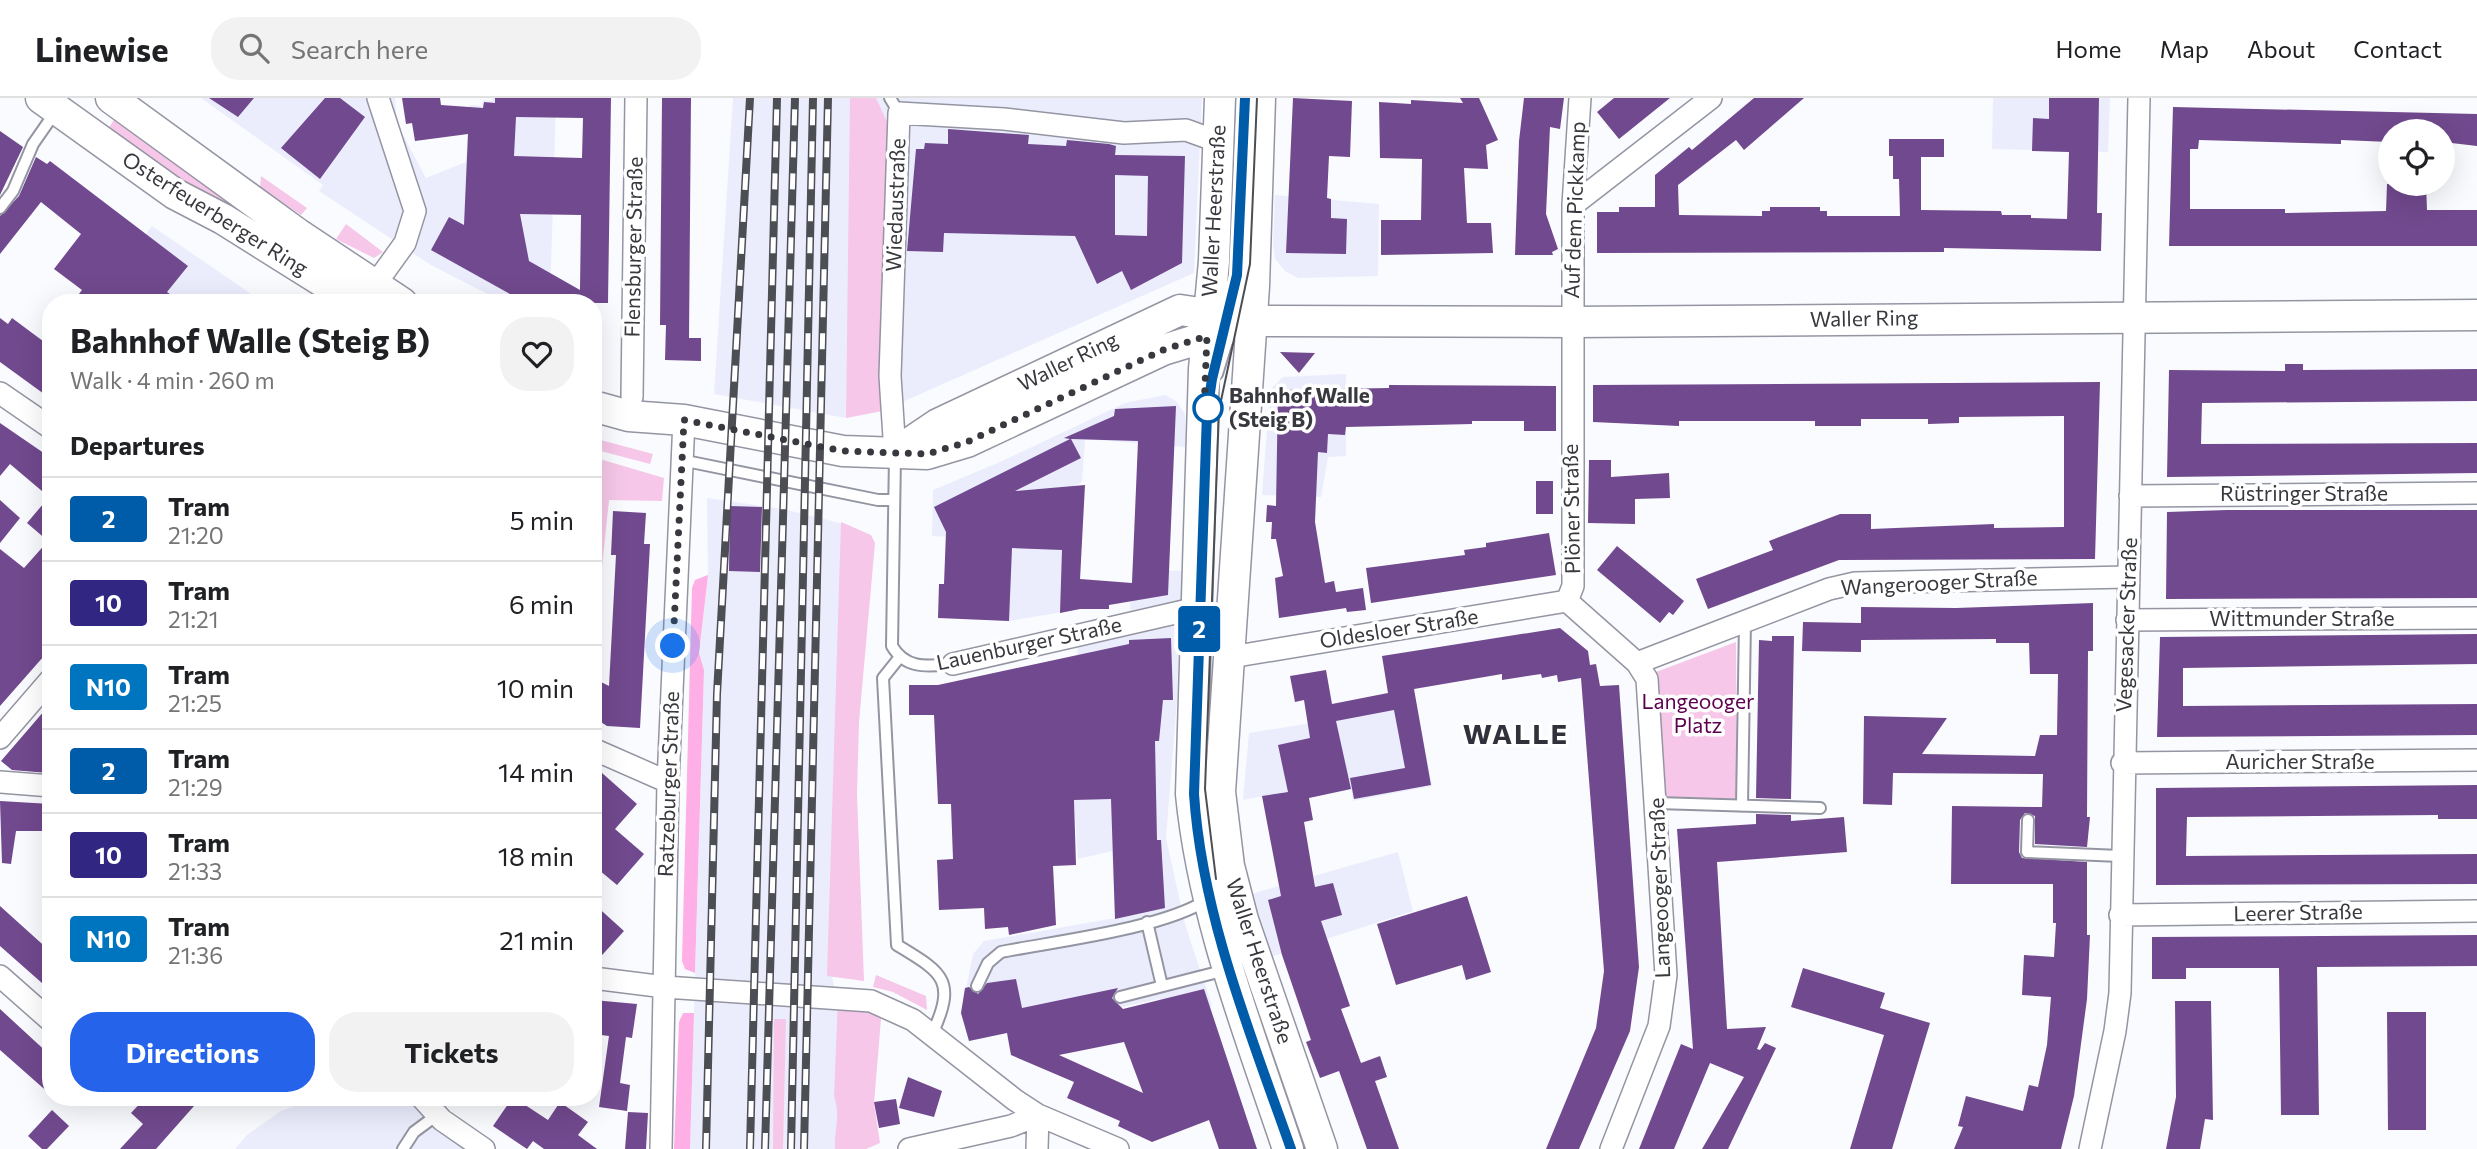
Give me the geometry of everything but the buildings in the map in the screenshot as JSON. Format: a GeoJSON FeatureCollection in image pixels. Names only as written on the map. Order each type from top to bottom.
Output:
{"type":"FeatureCollection","features":[{"type":"Feature","properties":{"kind":"main road","name":"Osterfeuerberger Ring"},"geometry":{"type":"LineString","coordinates":[[111,98],[360,294]]}},
{"type":"Feature","properties":{"kind":"main road","name":"Waller Heerstraße"},"geometry":{"type":"LineString","coordinates":[[1220,98],[1219,142],[1227,324],[1231,657],[1220,792],[1229,866],[1243,920],[1322,1149]]}},
{"type":"Feature","properties":{"kind":"main road","name":"Waller Heerstraße"},"geometry":{"type":"LineString","coordinates":[[1260,98],[1248,280],[1227,324],[1204,384],[1191,794],[1196,844],[1207,900],[1288,1149]]}},
{"type":"Feature","properties":{"kind":"main road","name":"Osterfeuerberger Ring"},"geometry":{"type":"LineString","coordinates":[[49,104],[175,194],[359,294]]}},
{"type":"Feature","properties":{"kind":"main road","name":"Waller Ring"},"geometry":{"type":"LineString","coordinates":[[684,420],[843,451],[895,467],[967,442],[1163,350],[1227,324],[2477,315]]}},
{"type":"Feature","properties":{"kind":"main road"},"geometry":{"type":"LineString","coordinates":[[602,388],[632,397],[684,420]]}},
{"type":"Feature","properties":{"kind":"main road"},"geometry":{"type":"LineString","coordinates":[[602,408],[629,415],[684,420]]}},
{"type":"Feature","properties":{"kind":"street"},"geometry":{"type":"LineString","coordinates":[[366,294],[398,255],[415,211],[378,98]]}},
{"type":"Feature","properties":{"kind":"street","name":"Flensburger Straße"},"geometry":{"type":"LineString","coordinates":[[632,397],[636,98]]}},
{"type":"Feature","properties":{"kind":"street","name":"Auf dem Pickkamp"},"geometry":{"type":"LineString","coordinates":[[1572,322],[1573,205],[1580,98]]}},
{"type":"Feature","properties":{"kind":"street"},"geometry":{"type":"LineString","coordinates":[[1573,205],[1711,98]]}},
{"type":"Feature","properties":{"kind":"street","name":"Vegesacker Straße"},"geometry":{"type":"LineString","coordinates":[[2090,1149],[2115,1031],[2120,993],[2120,856],[2139,98]]}},
{"type":"Feature","properties":{"kind":"street","name":"Wiedaustraße"},"geometry":{"type":"LineString","coordinates":[[895,467],[891,360],[894,105],[1124,133],[1186,130],[1219,142]]}},
{"type":"Feature","properties":{"kind":"street","name":"Plöner Straße"},"geometry":{"type":"LineString","coordinates":[[1572,322],[1573,586],[1567,601],[1637,663]]}},
{"type":"Feature","properties":{"kind":"street"},"geometry":{"type":"LineString","coordinates":[[0,393],[42,422]]}},
{"type":"Feature","properties":{"kind":"street","name":"Ratzeburger Straße"},"geometry":{"type":"LineString","coordinates":[[661,1149],[668,782],[684,420]]}},
{"type":"Feature","properties":{"kind":"street","name":"Rüstringer Straße"},"geometry":{"type":"LineString","coordinates":[[2130,495],[2477,493]]}},
{"type":"Feature","properties":{"kind":"street","name":"Wangerooger Straße"},"geometry":{"type":"LineString","coordinates":[[1637,663],[1829,589],[1855,583],[2128,577]]}},
{"type":"Feature","properties":{"kind":"street","name":"Oldesloer Straße"},"geometry":{"type":"LineString","coordinates":[[1231,657],[1567,601]]}},
{"type":"Feature","properties":{"kind":"street","name":"Lauenburger Straße"},"geometry":{"type":"LineString","coordinates":[[953,664],[1198,608]]}},
{"type":"Feature","properties":{"kind":"street","name":"Wittmunder Straße"},"geometry":{"type":"LineString","coordinates":[[2127,620],[2477,618]]}},
{"type":"Feature","properties":{"kind":"street","name":"Langeooger Straße"},"geometry":{"type":"LineString","coordinates":[[1611,1149],[1658,1026],[1666,975],[1647,679],[1637,663]]}},
{"type":"Feature","properties":{"kind":"street"},"geometry":{"type":"LineString","coordinates":[[0,738],[42,689]]}},
{"type":"Feature","properties":{"kind":"street"},"geometry":{"type":"LineString","coordinates":[[602,752],[668,782]]}},
{"type":"Feature","properties":{"kind":"street","name":"Auricher Straße"},"geometry":{"type":"LineString","coordinates":[[2122,763],[2477,760]]}},
{"type":"Feature","properties":{"kind":"street"},"geometry":{"type":"LineString","coordinates":[[0,782],[42,785]]}},
{"type":"Feature","properties":{"kind":"street","name":"Leerer Straße"},"geometry":{"type":"LineString","coordinates":[[2120,915],[2477,911]]}},
{"type":"Feature","properties":{"kind":"street"},"geometry":{"type":"LineString","coordinates":[[0,976],[42,1013]]}},
{"type":"Feature","properties":{"kind":"street"},"geometry":{"type":"LineString","coordinates":[[602,979],[665,988],[871,1001],[895,1011],[932,1034],[1038,1115],[1118,1149]]}},
{"type":"Feature","properties":{"kind":"street"},"geometry":{"type":"LineString","coordinates":[[437,1106],[484,1149]]}},
{"type":"Feature","properties":{"kind":"street"},"geometry":{"type":"LineString","coordinates":[[909,1149],[1011,1126],[1038,1115]]}},
{"type":"Feature","properties":{"kind":"street"},"geometry":{"type":"LineString","coordinates":[[1037,1149],[1038,1115]]}},
{"type":"Feature","properties":{"kind":"lane"},"geometry":{"type":"LineString","coordinates":[[0,208],[13,191],[49,104]]}},
{"type":"Feature","properties":{"kind":"lane"},"geometry":{"type":"LineString","coordinates":[[1227,324],[1215,394],[1198,796],[1206,854],[1231,956],[1296,1149]]}},
{"type":"Feature","properties":{"kind":"lane"},"geometry":{"type":"LineString","coordinates":[[681,460],[878,500],[894,500]]}},
{"type":"Feature","properties":{"kind":"lane"},"geometry":{"type":"LineString","coordinates":[[895,467],[892,646],[899,658],[883,678],[897,944],[938,970],[944,986],[938,1021],[932,1034]]}},
{"type":"Feature","properties":{"kind":"lane"},"geometry":{"type":"LineString","coordinates":[[1742,806],[1745,621]]}},
{"type":"Feature","properties":{"kind":"lane","name":"Lauenburger Straße"},"geometry":{"type":"LineString","coordinates":[[899,658],[914,666],[953,664]]}},
{"type":"Feature","properties":{"kind":"lane"},"geometry":{"type":"LineString","coordinates":[[1657,803],[1820,808]]}},
{"type":"Feature","properties":{"kind":"lane"},"geometry":{"type":"LineString","coordinates":[[2028,820],[2027,852],[2120,856]]}},
{"type":"Feature","properties":{"kind":"lane"},"geometry":{"type":"LineString","coordinates":[[977,986],[988,963],[1001,952],[1147,922],[1194,909],[1207,900]]}},
{"type":"Feature","properties":{"kind":"lane"},"geometry":{"type":"LineString","coordinates":[[1147,922],[1163,986]]}},
{"type":"Feature","properties":{"kind":"lane"},"geometry":{"type":"LineString","coordinates":[[1120,998],[1228,970]]}},
{"type":"Feature","properties":{"kind":"lane"},"geometry":{"type":"LineString","coordinates":[[402,1149],[437,1106]]}},
{"type":"Feature","properties":{"kind":"shaded area"},"geometry":{"type":"Polygon","coordinates":[[[201,98],[395,98],[397,124],[426,178],[466,162],[469,105],[482,106],[483,100],[492,101],[493,98],[556,98],[550,294],[487,294],[431,265],[319,191],[323,185],[201,98]]]}},
{"type":"Feature","properties":{"kind":"shaded area"},"geometry":{"type":"Polygon","coordinates":[[[733,98],[1202,98],[1194,273],[882,411],[846,418],[714,394],[733,98]]]}},
{"type":"Feature","properties":{"kind":"shaded area"},"geometry":{"type":"Polygon","coordinates":[[[1231,98],[1248,98],[1245,270],[1223,270],[1231,98]]]}},
{"type":"Feature","properties":{"kind":"shaded area"},"geometry":{"type":"Polygon","coordinates":[[[1993,98],[2110,98],[2108,152],[1992,149],[1993,98]]]}},
{"type":"Feature","properties":{"kind":"shaded area"},"geometry":{"type":"Polygon","coordinates":[[[1275,195],[1379,204],[1378,276],[1298,278],[1285,271],[1275,259],[1273,244],[1275,195]]]}},
{"type":"Feature","properties":{"kind":"shaded area"},"geometry":{"type":"Polygon","coordinates":[[[152,226],[251,294],[100,294],[152,226]]]}},
{"type":"Feature","properties":{"kind":"shaded area"},"geometry":{"type":"Polygon","coordinates":[[[1346,374],[1346,456],[1328,457],[1321,497],[1262,495],[1270,390],[1283,377],[1346,374]]]}},
{"type":"Feature","properties":{"kind":"shaded area"},"geometry":{"type":"Polygon","coordinates":[[[1165,395],[1176,401],[1185,414],[1186,447],[1085,439],[1082,482],[970,538],[932,536],[933,490],[1000,462],[1125,403],[1165,395]]]}},
{"type":"Feature","properties":{"kind":"shaded area"},"geometry":{"type":"Polygon","coordinates":[[[707,498],[783,509],[852,526],[832,976],[839,1012],[834,1096],[839,1111],[839,1129],[835,1149],[690,1149],[704,670],[699,653],[708,575],[707,498]]]}},
{"type":"Feature","properties":{"kind":"shaded area"},"geometry":{"type":"Polygon","coordinates":[[[946,541],[1081,550],[1080,609],[1009,621],[992,620],[945,561],[946,541]]]}},
{"type":"Feature","properties":{"kind":"shaded area"},"geometry":{"type":"Polygon","coordinates":[[[1132,569],[1182,571],[1177,700],[1166,838],[1185,924],[1212,1006],[1166,1021],[1159,999],[969,1041],[961,1013],[973,954],[984,941],[1115,918],[1112,851],[1078,859],[1074,800],[1088,799],[1077,646],[1129,634],[1132,569]]]}},
{"type":"Feature","properties":{"kind":"shaded area"},"geometry":{"type":"Polygon","coordinates":[[[708,575],[699,653],[704,670],[695,973],[685,969],[682,961],[692,588],[695,580],[708,575]]]}},
{"type":"Feature","properties":{"kind":"shaded area"},"geometry":{"type":"Polygon","coordinates":[[[1417,706],[1432,786],[1353,801],[1351,789],[1299,800],[1296,790],[1243,800],[1249,733],[1417,706]]]}},
{"type":"Feature","properties":{"kind":"shaded area"},"geometry":{"type":"Polygon","coordinates":[[[1398,852],[1413,911],[1271,957],[1251,894],[1398,852]]]}},
{"type":"Feature","properties":{"kind":"shaded area"},"geometry":{"type":"Polygon","coordinates":[[[683,1013],[694,1013],[690,1149],[674,1149],[679,1022],[683,1013]]]}},
{"type":"Feature","properties":{"kind":"shaded area"},"geometry":{"type":"Polygon","coordinates":[[[294,1106],[427,1106],[475,1149],[235,1149],[247,1135],[281,1111],[294,1106]]]}},
{"type":"Feature","properties":{"kind":"green space"},"geometry":{"type":"Polygon","coordinates":[[[850,98],[876,98],[888,124],[882,411],[846,418],[850,98]]]}},
{"type":"Feature","properties":{"kind":"green space"},"geometry":{"type":"Polygon","coordinates":[[[119,112],[298,253],[104,135],[119,112]]]}},
{"type":"Feature","properties":{"kind":"green space"},"geometry":{"type":"Polygon","coordinates":[[[261,176],[307,208],[301,215],[260,188],[261,176]]]}},
{"type":"Feature","properties":{"kind":"green space"},"geometry":{"type":"Polygon","coordinates":[[[346,224],[383,252],[374,258],[336,239],[346,224]]]}},
{"type":"Feature","properties":{"kind":"green space"},"geometry":{"type":"Polygon","coordinates":[[[602,440],[653,454],[650,464],[602,451],[602,440]]]}},
{"type":"Feature","properties":{"kind":"green space"},"geometry":{"type":"Polygon","coordinates":[[[602,460],[664,478],[662,501],[609,500],[602,567],[602,460]]]}},
{"type":"Feature","properties":{"kind":"green space"},"geometry":{"type":"Polygon","coordinates":[[[841,522],[871,535],[875,543],[859,722],[857,794],[864,981],[827,976],[841,522]]]}},
{"type":"Feature","properties":{"kind":"green space","name":"Langeooger Platz"},"geometry":{"type":"Polygon","coordinates":[[[1736,642],[1737,799],[1664,797],[1656,672],[1736,642]]]}},
{"type":"Feature","properties":{"kind":"green space"},"geometry":{"type":"Polygon","coordinates":[[[876,975],[926,996],[927,1010],[893,992],[873,987],[876,975]]]}},
{"type":"Feature","properties":{"kind":"green space"},"geometry":{"type":"Polygon","coordinates":[[[838,999],[882,1007],[874,1103],[880,1143],[866,1149],[835,1149],[838,999]]]}},
{"type":"Feature","properties":{"kind":"green space"},"geometry":{"type":"Polygon","coordinates":[[[774,1019],[786,1019],[783,1149],[773,1149],[774,1019]]]}},
{"type":"Feature","properties":{"kind":"tram line"},"geometry":{"type":"LineString","coordinates":[[1245,98],[1240,255],[1207,413],[1194,794],[1207,885],[1230,974],[1291,1149]]}},
{"type":"Feature","properties":{"kind":"tram line","name":"2"},"geometry":{"type":"LineString","coordinates":[[1245,98],[1237,275],[1233,302],[1214,367],[1207,413],[1194,794],[1197,834],[1210,901],[1230,969],[1291,1149]]}},
{"type":"Feature","properties":{"kind":"tram line"},"geometry":{"type":"LineString","coordinates":[[1216,879],[1205,789],[1219,410],[1250,264],[1257,98]]}},
{"type":"Feature","properties":{"kind":"railway"},"geometry":{"type":"LineString","coordinates":[[706,1149],[717,694],[750,98]]}},
{"type":"Feature","properties":{"kind":"railway"},"geometry":{"type":"LineString","coordinates":[[750,1149],[777,98]]}},
{"type":"Feature","properties":{"kind":"railway"},"geometry":{"type":"LineString","coordinates":[[765,1149],[795,98]]}},
{"type":"Feature","properties":{"kind":"railway"},"geometry":{"type":"LineString","coordinates":[[791,1149],[813,98]]}},
{"type":"Feature","properties":{"kind":"railway"},"geometry":{"type":"LineString","coordinates":[[804,1149],[828,98]]}},
{"type":"Feature","properties":{"kind":"place","name":"Bahnhof Walle (Steig B)"},"geometry":{"type":"Point","coordinates":[1208,408]}},
{"type":"Feature","properties":{"kind":"district","name":"WALLE"},"geometry":{"type":"Point","coordinates":[1516,734]}},
{"type":"Feature","properties":{"kind":"route"},"geometry":{"type":"LineString","coordinates":[[673,646],[684,420],[843,451],[927,454],[967,442],[1163,350],[1207,336],[1204,410],[1208,408]]}}]}
